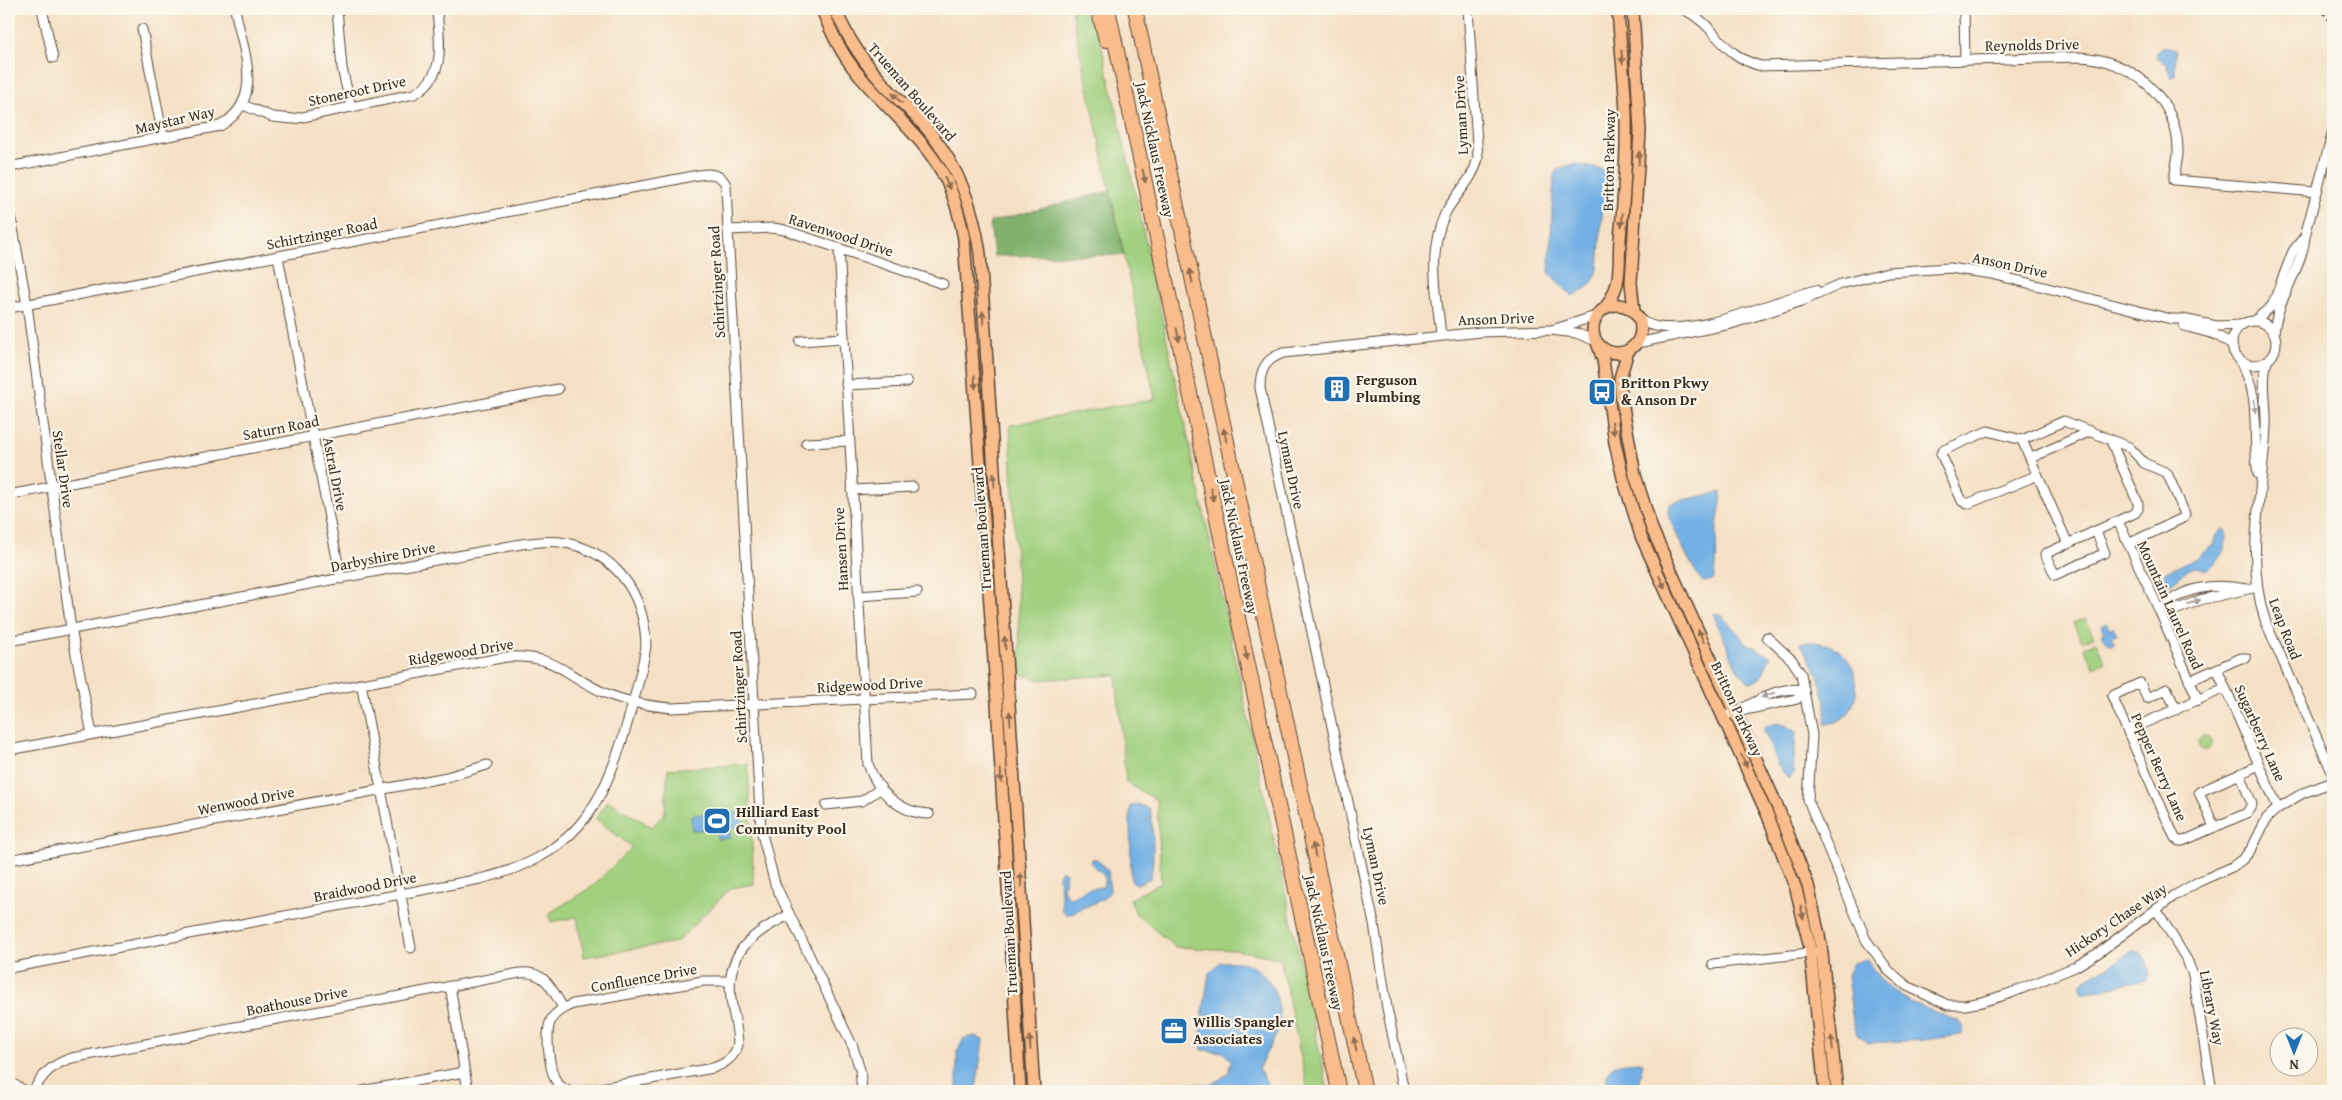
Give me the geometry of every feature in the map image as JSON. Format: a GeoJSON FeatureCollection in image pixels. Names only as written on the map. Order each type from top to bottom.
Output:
{"type":"FeatureCollection","features":[{"type":"Feature","properties":{"kind":"highway"},"geometry":{"type":"LineString","coordinates":[[1098,9],[1138,150]]}},
{"type":"Feature","properties":{"kind":"highway","name":"Jack Nicklaus Freeway"},"geometry":{"type":"LineString","coordinates":[[1108,9],[1339,1091]]}},
{"type":"Feature","properties":{"kind":"highway","name":"Jack Nicklaus Freeway"},"geometry":{"type":"LineString","coordinates":[[1135,11],[1365,1091]]}},
{"type":"Feature","properties":{"kind":"main road","name":"Trueman Boulevard"},"geometry":{"type":"LineString","coordinates":[[822,9],[832,35],[853,68],[921,142],[943,174],[960,216],[964,239],[997,703],[1020,1091]]}},
{"type":"Feature","properties":{"kind":"main road","name":"Trueman Boulevard"},"geometry":{"type":"LineString","coordinates":[[835,9],[844,30],[862,59],[931,133],[947,156],[964,191],[976,226],[980,254],[1034,1091]]}},
{"type":"Feature","properties":{"kind":"main road","name":"Britton Parkway"},"geometry":{"type":"LineString","coordinates":[[1601,312],[1615,293],[1619,280],[1619,253],[1625,179],[1626,117],[1618,9]]}},
{"type":"Feature","properties":{"kind":"main road","name":"Britton Parkway"},"geometry":{"type":"LineString","coordinates":[[1633,9],[1640,131],[1631,284],[1637,316]]}},
{"type":"Feature","properties":{"kind":"main road"},"geometry":{"type":"LineString","coordinates":[[1620,305],[1637,316],[1641,332],[1633,347],[1612,353],[1597,343],[1593,325],[1601,312],[1620,305]]}},
{"type":"Feature","properties":{"kind":"main road","name":"Britton Parkway"},"geometry":{"type":"LineString","coordinates":[[1597,343],[1603,360],[1615,443],[1623,478],[1641,536],[1729,714]]}},
{"type":"Feature","properties":{"kind":"main road","name":"Britton Parkway"},"geometry":{"type":"LineString","coordinates":[[1633,347],[1620,378],[1621,396],[1634,475],[1652,529],[1729,714],[1796,889],[1816,952],[1837,1091]]}},
{"type":"Feature","properties":{"kind":"main road","name":"Britton Parkway"},"geometry":{"type":"LineString","coordinates":[[1816,952],[1825,1091]]}},
{"type":"Feature","properties":{"kind":"street"},"geometry":{"type":"LineString","coordinates":[[42,9],[53,58]]}},
{"type":"Feature","properties":{"kind":"street"},"geometry":{"type":"LineString","coordinates":[[235,9],[248,81],[243,105]]}},
{"type":"Feature","properties":{"kind":"street"},"geometry":{"type":"LineString","coordinates":[[337,9],[342,68],[351,107]]}},
{"type":"Feature","properties":{"kind":"street","name":"Stoneroot Drive"},"geometry":{"type":"LineString","coordinates":[[243,105],[272,117],[283,119],[403,98],[424,88],[432,79],[439,59],[437,9]]}},
{"type":"Feature","properties":{"kind":"street","name":"Lyman Drive"},"geometry":{"type":"LineString","coordinates":[[1404,1091],[1386,1008],[1374,924],[1260,388],[1260,376],[1264,365],[1273,357],[1284,352],[1441,335],[1434,271],[1436,245],[1445,215],[1470,180],[1478,158],[1468,9]]}},
{"type":"Feature","properties":{"kind":"street","name":"Reynolds Drive"},"geometry":{"type":"LineString","coordinates":[[1683,9],[1707,26],[1736,56],[1761,66],[2078,57],[2094,57],[2109,61],[2136,74],[2148,84],[2165,108],[2172,122],[2178,153],[2174,180],[2317,192]]}},
{"type":"Feature","properties":{"kind":"street"},"geometry":{"type":"LineString","coordinates":[[1964,9],[1965,60]]}},
{"type":"Feature","properties":{"kind":"street"},"geometry":{"type":"LineString","coordinates":[[142,29],[163,137]]}},
{"type":"Feature","properties":{"kind":"street","name":"Maystar Way"},"geometry":{"type":"LineString","coordinates":[[9,167],[220,126],[233,117],[243,105]]}},
{"type":"Feature","properties":{"kind":"street"},"geometry":{"type":"LineString","coordinates":[[2305,236],[2293,251],[2272,306],[2254,321],[2241,325],[2234,333],[2232,344],[2236,356],[2240,360],[2254,365],[2267,361],[2276,348],[2274,333],[2277,313],[2303,251],[2305,236],[2333,131]]}},
{"type":"Feature","properties":{"kind":"street","name":"Schirtzinger Road"},"geometry":{"type":"LineString","coordinates":[[9,308],[710,174],[720,177],[726,185],[761,830],[772,875],[789,915],[853,1047],[860,1070],[862,1091]]}},
{"type":"Feature","properties":{"kind":"street","name":"Stellar Drive"},"geometry":{"type":"LineString","coordinates":[[9,207],[27,305],[71,630],[92,734]]}},
{"type":"Feature","properties":{"kind":"street","name":"Ravenwood Drive"},"geometry":{"type":"LineString","coordinates":[[728,230],[773,228],[839,248],[943,284]]}},
{"type":"Feature","properties":{"kind":"street","name":"Hansen Drive"},"geometry":{"type":"LineString","coordinates":[[839,248],[868,764],[880,789],[900,805],[930,814]]}},
{"type":"Feature","properties":{"kind":"street","name":"Astral Drive"},"geometry":{"type":"LineString","coordinates":[[278,257],[341,579]]}},
{"type":"Feature","properties":{"kind":"street","name":"Anson Drive"},"geometry":{"type":"LineString","coordinates":[[1637,316],[1647,325],[1660,328],[1703,324],[1800,294],[1896,271],[1932,268],[1966,270],[2024,281],[2171,319],[2182,319],[2216,326],[2241,325]]}},
{"type":"Feature","properties":{"kind":"street","name":"Anson Drive"},"geometry":{"type":"LineString","coordinates":[[1633,347],[1731,324],[1802,301],[1841,284]]}},
{"type":"Feature","properties":{"kind":"street","name":"Anson Drive"},"geometry":{"type":"LineString","coordinates":[[1551,330],[1601,312]]}},
{"type":"Feature","properties":{"kind":"street","name":"Anson Drive"},"geometry":{"type":"LineString","coordinates":[[2171,319],[2177,324],[2214,334],[2232,344]]}},
{"type":"Feature","properties":{"kind":"street"},"geometry":{"type":"LineString","coordinates":[[2254,321],[2266,324],[2274,333]]}},
{"type":"Feature","properties":{"kind":"street","name":"Anson Drive"},"geometry":{"type":"LineString","coordinates":[[1441,335],[1551,330],[1576,333],[1597,343]]}},
{"type":"Feature","properties":{"kind":"street"},"geometry":{"type":"LineString","coordinates":[[800,341],[844,338]]}},
{"type":"Feature","properties":{"kind":"street","name":"Leap Road"},"geometry":{"type":"LineString","coordinates":[[2240,360],[2247,372],[2255,398],[2257,471],[2260,484]]}},
{"type":"Feature","properties":{"kind":"street","name":"Leap Road"},"geometry":{"type":"LineString","coordinates":[[2267,361],[2263,374],[2266,425],[2260,484],[2256,562],[2257,587],[2266,623],[2333,774]]}},
{"type":"Feature","properties":{"kind":"street"},"geometry":{"type":"LineString","coordinates":[[846,385],[907,382]]}},
{"type":"Feature","properties":{"kind":"street","name":"Saturn Road"},"geometry":{"type":"LineString","coordinates":[[9,495],[558,389]]}},
{"type":"Feature","properties":{"kind":"street"},"geometry":{"type":"LineString","coordinates":[[2038,476],[1972,504],[1967,504],[1962,501],[1941,454],[1944,450],[1988,432],[2022,440],[2064,421],[2134,451],[2144,464],[2167,473],[2185,514],[2183,518],[2128,544]]}},
{"type":"Feature","properties":{"kind":"street"},"geometry":{"type":"LineString","coordinates":[[2030,458],[2091,432]]}},
{"type":"Feature","properties":{"kind":"street"},"geometry":{"type":"LineString","coordinates":[[2022,440],[2068,544]]}},
{"type":"Feature","properties":{"kind":"street"},"geometry":{"type":"LineString","coordinates":[[2096,531],[2105,552],[2055,575],[2046,554],[2135,513],[2138,509],[2138,503],[2110,440]]}},
{"type":"Feature","properties":{"kind":"street"},"geometry":{"type":"LineString","coordinates":[[806,443],[849,441]]}},
{"type":"Feature","properties":{"kind":"street"},"geometry":{"type":"LineString","coordinates":[[852,490],[913,487]]}},
{"type":"Feature","properties":{"kind":"street","name":"Mountain Laurel Road"},"geometry":{"type":"LineString","coordinates":[[2118,521],[2198,700]]}},
{"type":"Feature","properties":{"kind":"street","name":"Darbyshire Drive"},"geometry":{"type":"LineString","coordinates":[[9,641],[521,544],[561,542],[599,556],[628,583],[640,607],[646,646],[633,702]]}},
{"type":"Feature","properties":{"kind":"street"},"geometry":{"type":"LineString","coordinates":[[2160,612],[2167,602],[2190,591],[2216,587],[2246,589],[2257,587]]}},
{"type":"Feature","properties":{"kind":"street"},"geometry":{"type":"LineString","coordinates":[[858,596],[917,592]]}},
{"type":"Feature","properties":{"kind":"street","name":"Hickory Chase Way"},"geometry":{"type":"LineString","coordinates":[[1767,637],[1792,660],[1800,674],[1812,736],[1808,800],[1866,940],[1889,971],[1907,986],[1948,1005],[1965,1005],[1997,997],[2074,966],[2098,952],[2156,909],[2198,882],[2232,867],[2252,848],[2267,818],[2278,808],[2303,793],[2333,782]]}},
{"type":"Feature","properties":{"kind":"street","name":"Ridgewood Drive"},"geometry":{"type":"LineString","coordinates":[[9,750],[491,658],[534,657],[562,667],[603,692],[633,702],[672,708],[973,694]]}},
{"type":"Feature","properties":{"kind":"street"},"geometry":{"type":"LineString","coordinates":[[2189,681],[2241,658],[2246,658]]}},
{"type":"Feature","properties":{"kind":"street","name":"Sugarberry Lane"},"geometry":{"type":"LineString","coordinates":[[2216,669],[2278,808]]}},
{"type":"Feature","properties":{"kind":"street"},"geometry":{"type":"LineString","coordinates":[[361,683],[411,948]]}},
{"type":"Feature","properties":{"kind":"street","name":"Pepper Berry Lane"},"geometry":{"type":"LineString","coordinates":[[2176,710],[2167,689],[2147,698],[2140,683],[2112,696],[2175,838],[2179,841],[2184,841],[2247,813],[2251,809],[2252,804],[2240,774]]}},
{"type":"Feature","properties":{"kind":"street"},"geometry":{"type":"LineString","coordinates":[[2128,730],[2225,688]]}},
{"type":"Feature","properties":{"kind":"street"},"geometry":{"type":"LineString","coordinates":[[1729,714],[1797,699],[1804,690]]}},
{"type":"Feature","properties":{"kind":"street","name":"Braidwood Drive"},"geometry":{"type":"LineString","coordinates":[[9,968],[401,895],[504,874],[531,863],[560,844],[582,822],[601,797],[618,756],[633,702]]}},
{"type":"Feature","properties":{"kind":"street","name":"Wenwood Drive"},"geometry":{"type":"LineString","coordinates":[[9,860],[447,777],[487,765]]}},
{"type":"Feature","properties":{"kind":"street","name":"Pepper Berry Lane"},"geometry":{"type":"LineString","coordinates":[[2214,827],[2199,792],[2259,766]]}},
{"type":"Feature","properties":{"kind":"street"},"geometry":{"type":"LineString","coordinates":[[826,804],[862,801],[880,789]]}},
{"type":"Feature","properties":{"kind":"street","name":"Library Way"},"geometry":{"type":"LineString","coordinates":[[2156,909],[2187,960],[2193,975],[2212,1091]]}},
{"type":"Feature","properties":{"kind":"street"},"geometry":{"type":"LineString","coordinates":[[584,1091],[713,1068],[725,1064],[736,1052],[738,1035],[730,981],[736,957],[747,942],[761,929],[789,915]]}},
{"type":"Feature","properties":{"kind":"street"},"geometry":{"type":"LineString","coordinates":[[1713,964],[1816,952]]}},
{"type":"Feature","properties":{"kind":"street","name":"Boathouse Drive"},"geometry":{"type":"LineString","coordinates":[[33,1091],[46,1072],[54,1065],[72,1058],[520,973],[539,975],[549,983],[563,1008]]}},
{"type":"Feature","properties":{"kind":"street","name":"Confluence Drive"},"geometry":{"type":"LineString","coordinates":[[563,1008],[573,1004],[703,981],[730,981]]}},
{"type":"Feature","properties":{"kind":"street"},"geometry":{"type":"LineString","coordinates":[[450,986],[468,1091]]}},
{"type":"Feature","properties":{"kind":"street"},"geometry":{"type":"LineString","coordinates":[[563,1008],[552,1018],[547,1029],[553,1074],[565,1089]]}},
{"type":"Feature","properties":{"kind":"street"},"geometry":{"type":"LineString","coordinates":[[362,1091],[464,1072]]}},
{"type":"Feature","properties":{"kind":"street"},"geometry":{"type":"LineString","coordinates":[[9,1082],[26,1091]]}},
{"type":"Feature","properties":{"kind":"green space"},"geometry":{"type":"Polygon","coordinates":[[[1071,9],[1093,9],[1134,187],[1328,1091],[1308,1091],[1280,958],[1235,950],[1175,947],[1136,914],[1130,899],[1161,882],[1157,800],[1126,783],[1116,675],[1037,680],[1021,674],[1010,425],[1155,399],[1071,9]]]}},
{"type":"Feature","properties":{"kind":"green space"},"geometry":{"type":"Polygon","coordinates":[[[1110,191],[1124,255],[994,256],[990,222],[1110,191]]]}},
{"type":"Feature","properties":{"kind":"green space"},"geometry":{"type":"Polygon","coordinates":[[[2085,618],[2094,637],[2082,642],[2073,623],[2085,618]]]}},
{"type":"Feature","properties":{"kind":"green space"},"geometry":{"type":"Polygon","coordinates":[[[2096,642],[2105,662],[2093,667],[2084,647],[2096,642]]]}},
{"type":"Feature","properties":{"kind":"green space"},"geometry":{"type":"Polygon","coordinates":[[[2202,736],[2208,736],[2212,743],[2208,750],[2202,750],[2198,746],[2198,740],[2202,736]]]}},
{"type":"Feature","properties":{"kind":"green space"},"geometry":{"type":"Polygon","coordinates":[[[748,764],[754,884],[731,888],[677,942],[584,957],[577,917],[551,922],[548,914],[593,886],[632,847],[596,819],[608,801],[652,827],[665,813],[668,769],[748,764]]]}},
{"type":"Feature","properties":{"kind":"water"},"geometry":{"type":"Polygon","coordinates":[[[2164,46],[2176,49],[2174,77],[2171,77],[2166,64],[2156,56],[2159,49],[2164,46]]]}},
{"type":"Feature","properties":{"kind":"water"},"geometry":{"type":"Polygon","coordinates":[[[1574,164],[1601,169],[1605,172],[1605,178],[1598,269],[1594,279],[1588,286],[1572,296],[1549,273],[1554,175],[1558,169],[1574,164]]]}},
{"type":"Feature","properties":{"kind":"water"},"geometry":{"type":"Polygon","coordinates":[[[1721,492],[1716,534],[1715,574],[1713,580],[1703,582],[1675,531],[1668,516],[1668,508],[1674,502],[1721,492]]]}},
{"type":"Feature","properties":{"kind":"water"},"geometry":{"type":"Polygon","coordinates":[[[2222,529],[2226,531],[2226,543],[2222,554],[2215,563],[2205,570],[2195,567],[2186,571],[2171,584],[2164,578],[2165,572],[2198,558],[2213,545],[2216,535],[2222,529]]]}},
{"type":"Feature","properties":{"kind":"water"},"geometry":{"type":"Polygon","coordinates":[[[1713,614],[1720,614],[1748,644],[1771,657],[1758,680],[1749,682],[1737,669],[1713,614]]]}},
{"type":"Feature","properties":{"kind":"water"},"geometry":{"type":"Polygon","coordinates":[[[2106,623],[2110,630],[2113,627],[2117,635],[2112,636],[2115,643],[2110,645],[2101,634],[2104,633],[2101,626],[2106,623]]]}},
{"type":"Feature","properties":{"kind":"water"},"geometry":{"type":"Polygon","coordinates":[[[1799,643],[1822,643],[1839,651],[1851,664],[1856,679],[1856,695],[1850,710],[1840,720],[1825,724],[1825,702],[1820,681],[1811,661],[1799,643]]]}},
{"type":"Feature","properties":{"kind":"water"},"geometry":{"type":"Polygon","coordinates":[[[1777,723],[1785,725],[1796,732],[1793,774],[1789,779],[1778,766],[1764,730],[1766,726],[1777,723]]]}},
{"type":"Feature","properties":{"kind":"water"},"geometry":{"type":"Polygon","coordinates":[[[1138,804],[1150,809],[1153,855],[1150,879],[1137,884],[1131,881],[1130,810],[1131,806],[1138,804]]]}},
{"type":"Feature","properties":{"kind":"water","name":"Hilliard East Community Pool"},"geometry":{"type":"Polygon","coordinates":[[[741,813],[742,827],[730,828],[730,838],[717,839],[717,829],[692,830],[691,815],[741,813]]]}},
{"type":"Feature","properties":{"kind":"water"},"geometry":{"type":"Polygon","coordinates":[[[1092,859],[1097,859],[1108,871],[1110,892],[1103,899],[1067,915],[1062,910],[1058,878],[1061,870],[1066,873],[1063,889],[1066,895],[1071,898],[1087,889],[1103,887],[1103,874],[1090,862],[1092,859]]]}},
{"type":"Feature","properties":{"kind":"water"},"geometry":{"type":"Polygon","coordinates":[[[2133,951],[2140,952],[2147,962],[2149,973],[2147,980],[2082,993],[2081,984],[2084,981],[2133,951]]]}},
{"type":"Feature","properties":{"kind":"water"},"geometry":{"type":"Polygon","coordinates":[[[1867,960],[1880,980],[1910,1002],[1958,1021],[1964,1028],[1962,1035],[1924,1040],[1869,1043],[1857,1035],[1853,1021],[1847,975],[1853,963],[1867,960]]]}},
{"type":"Feature","properties":{"kind":"water"},"geometry":{"type":"Polygon","coordinates":[[[1220,962],[1241,962],[1261,972],[1267,979],[1276,997],[1280,1016],[1279,1026],[1276,1036],[1259,1068],[1271,1091],[1182,1091],[1190,1083],[1210,1085],[1228,1074],[1231,1060],[1223,1052],[1202,1050],[1201,1025],[1209,973],[1220,962]]]}},
{"type":"Feature","properties":{"kind":"water"},"geometry":{"type":"Polygon","coordinates":[[[975,1036],[983,1040],[976,1091],[957,1091],[957,1052],[964,1038],[975,1036]]]}},
{"type":"Feature","properties":{"kind":"water"},"geometry":{"type":"Polygon","coordinates":[[[1623,1063],[1643,1063],[1639,1079],[1640,1091],[1607,1091],[1609,1070],[1623,1063]]]}},
{"type":"Feature","properties":{"kind":"railway"},"geometry":{"type":"LineString","coordinates":[[2320,9],[2333,25]]}},
{"type":"Feature","properties":{"kind":"place","name":"Ferguson Plumbing"},"geometry":{"type":"Point","coordinates":[1337,389]}},
{"type":"Feature","properties":{"kind":"place","name":"Britton Pkwy & Anson Dr"},"geometry":{"type":"Point","coordinates":[1602,392]}},
{"type":"Feature","properties":{"kind":"place","name":"Hilliard East Community Pool"},"geometry":{"type":"Point","coordinates":[717,821]}},
{"type":"Feature","properties":{"kind":"place","name":"Willis Spangler Associates"},"geometry":{"type":"Point","coordinates":[1174,1031]}}]}
